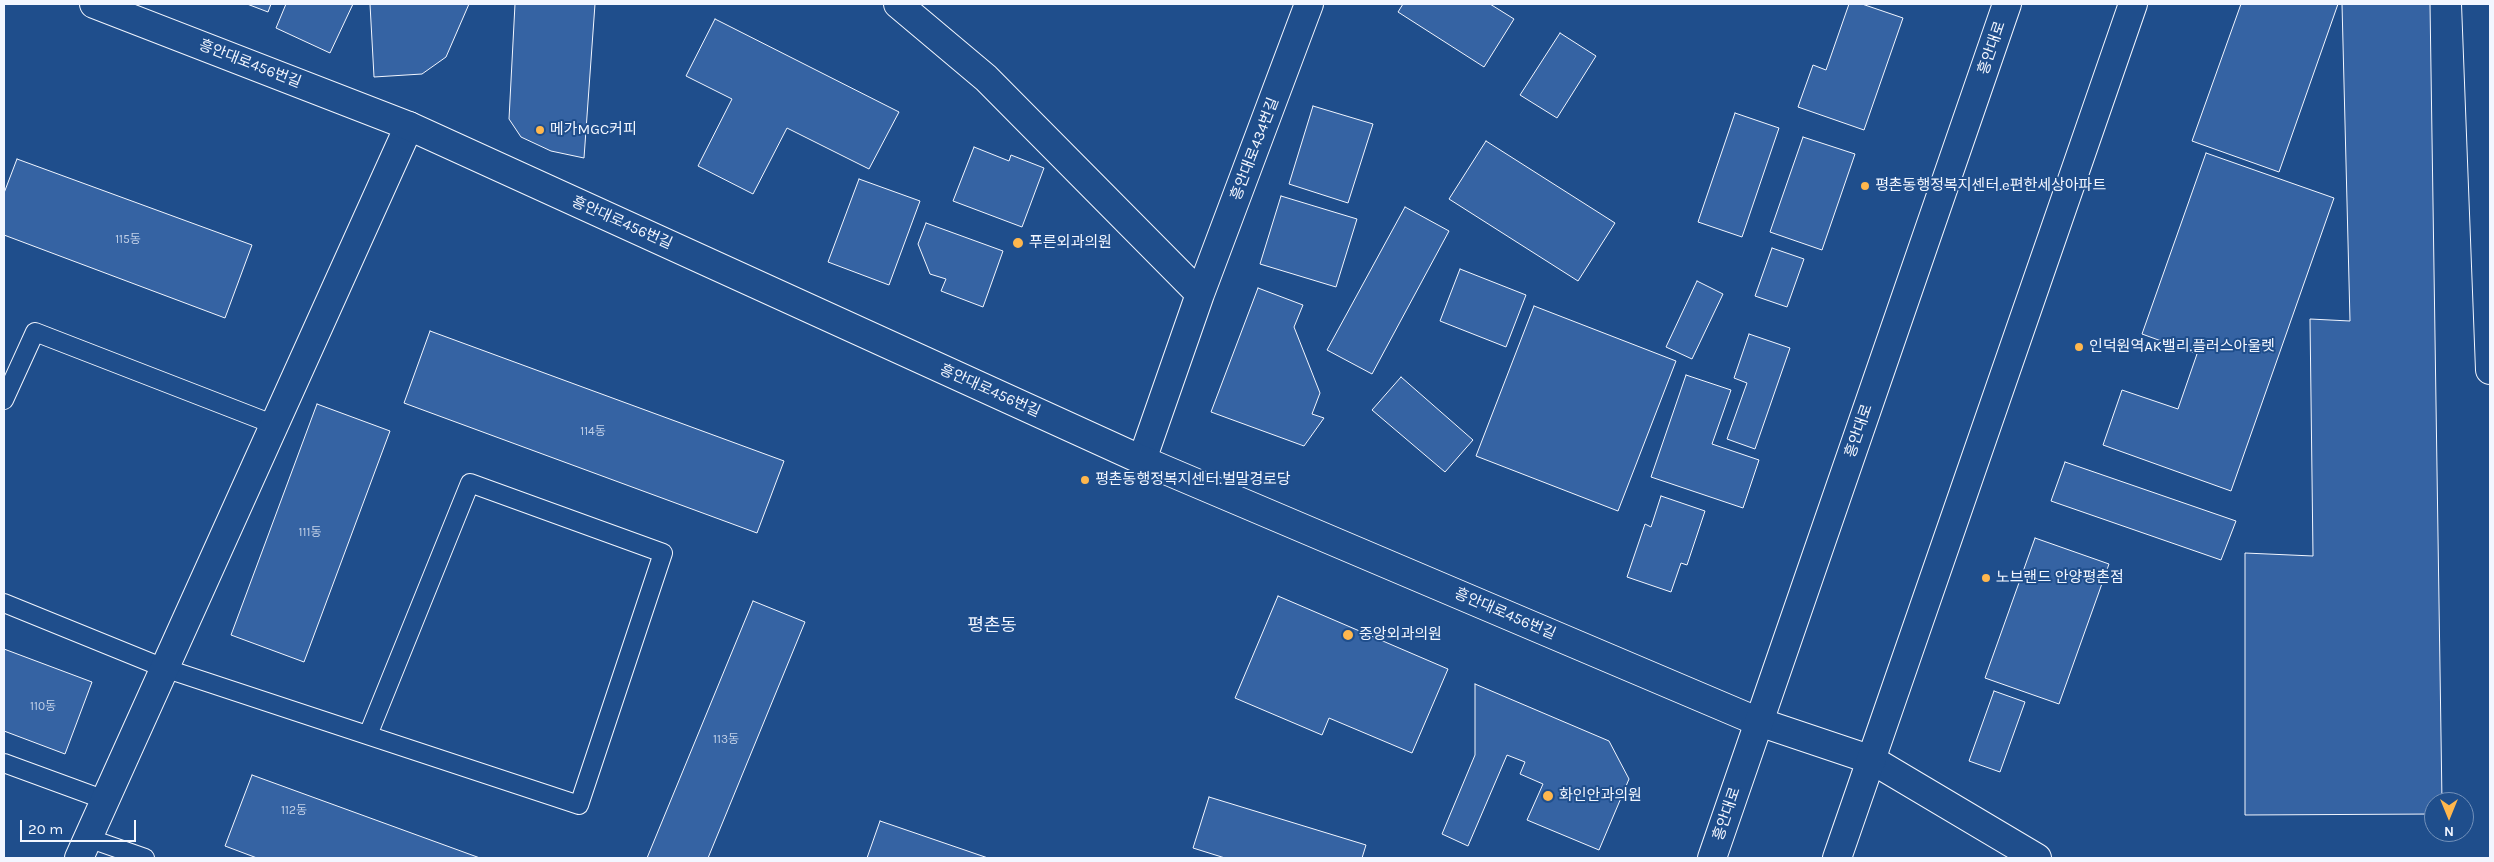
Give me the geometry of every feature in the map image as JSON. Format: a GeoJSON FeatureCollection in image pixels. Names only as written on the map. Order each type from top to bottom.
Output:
{"type":"FeatureCollection","features":[{"type":"Feature","properties":{"kind":"street","name":"흥안대로456번길"},"geometry":{"type":"LineString","coordinates":[[94,4],[409,126],[1142,460],[1758,722],[1872,760]]}},
{"type":"Feature","properties":{"kind":"street"},"geometry":{"type":"LineString","coordinates":[[898,4],[986,78],[1200,294],[1142,460]]}},
{"type":"Feature","properties":{"kind":"street","name":"흥안대로434번길"},"geometry":{"type":"LineString","coordinates":[[1200,294],[1309,4]]}},
{"type":"Feature","properties":{"kind":"street","name":"흥안대로"},"geometry":{"type":"LineString","coordinates":[[1712,858],[2007,4]]}},
{"type":"Feature","properties":{"kind":"street"},"geometry":{"type":"LineString","coordinates":[[1836,858],[1872,760],[2133,4]]}},
{"type":"Feature","properties":{"kind":"street"},"geometry":{"type":"LineString","coordinates":[[2476,4],[2490,370]]}},
{"type":"Feature","properties":{"kind":"street"},"geometry":{"type":"LineString","coordinates":[[84,848],[409,126]]}},
{"type":"Feature","properties":{"kind":"street"},"geometry":{"type":"LineString","coordinates":[[1872,760],[2037,858]]}},
{"type":"Feature","properties":{"kind":"lane"},"geometry":{"type":"LineString","coordinates":[[4,400],[35,332],[275,425]]}},
{"type":"Feature","properties":{"kind":"lane"},"geometry":{"type":"LineString","coordinates":[[4,603],[164,668],[579,805],[663,552],[470,484],[368,735]]}},
{"type":"Feature","properties":{"kind":"lane"},"geometry":{"type":"LineString","coordinates":[[4,763],[105,800]]}},
{"type":"Feature","properties":{"kind":"lane"},"geometry":{"type":"LineString","coordinates":[[84,848],[145,858]]}},
{"type":"Feature","properties":{"kind":"building"},"geometry":{"type":"Polygon","coordinates":[[[247,4],[271,4],[268,12],[247,4]]]}},
{"type":"Feature","properties":{"kind":"building"},"geometry":{"type":"Polygon","coordinates":[[[286,4],[353,4],[330,53],[276,28],[286,4]]]}},
{"type":"Feature","properties":{"kind":"building"},"geometry":{"type":"Polygon","coordinates":[[[370,4],[469,4],[446,57],[422,74],[374,77],[370,4]]]}},
{"type":"Feature","properties":{"kind":"building"},"geometry":{"type":"Polygon","coordinates":[[[515,4],[595,4],[584,158],[551,151],[521,137],[509,119],[515,4]]]}},
{"type":"Feature","properties":{"kind":"building"},"geometry":{"type":"Polygon","coordinates":[[[1403,4],[1490,4],[1514,19],[1484,67],[1398,12],[1403,4]]]}},
{"type":"Feature","properties":{"kind":"building"},"geometry":{"type":"Polygon","coordinates":[[[1849,4],[1862,4],[1903,18],[1864,130],[1798,107],[1813,65],[1826,70],[1849,4]]]}},
{"type":"Feature","properties":{"kind":"building"},"geometry":{"type":"Polygon","coordinates":[[[2241,4],[2338,4],[2279,172],[2192,141],[2241,4]]]}},
{"type":"Feature","properties":{"kind":"building"},"geometry":{"type":"Polygon","coordinates":[[[2342,4],[2430,4],[2442,792],[2424,792],[2424,814],[2245,815],[2245,553],[2313,556],[2310,319],[2350,321],[2342,4]]]}},
{"type":"Feature","properties":{"kind":"building"},"geometry":{"type":"Polygon","coordinates":[[[715,19],[899,112],[869,169],[787,128],[753,194],[698,166],[732,99],[686,76],[715,19]]]}},
{"type":"Feature","properties":{"kind":"building"},"geometry":{"type":"Polygon","coordinates":[[[1560,33],[1596,56],[1557,118],[1520,95],[1560,33]]]}},
{"type":"Feature","properties":{"kind":"building"},"geometry":{"type":"Polygon","coordinates":[[[1313,106],[1373,124],[1348,203],[1289,184],[1313,106]]]}},
{"type":"Feature","properties":{"kind":"building"},"geometry":{"type":"Polygon","coordinates":[[[1735,113],[1779,128],[1742,237],[1698,222],[1735,113]]]}},
{"type":"Feature","properties":{"kind":"building"},"geometry":{"type":"Polygon","coordinates":[[[1803,137],[1855,154],[1822,250],[1770,232],[1803,137]]]}},
{"type":"Feature","properties":{"kind":"building"},"geometry":{"type":"Polygon","coordinates":[[[1486,141],[1615,223],[1578,281],[1449,199],[1486,141]]]}},
{"type":"Feature","properties":{"kind":"building"},"geometry":{"type":"Polygon","coordinates":[[[974,147],[1009,161],[1011,155],[1044,168],[1022,227],[953,201],[974,147]]]}},
{"type":"Feature","properties":{"kind":"building"},"geometry":{"type":"Polygon","coordinates":[[[2206,153],[2334,198],[2231,491],[2103,445],[2122,390],[2178,409],[2197,354],[2142,334],[2206,153]]]}},
{"type":"Feature","properties":{"kind":"building"},"geometry":{"type":"Polygon","coordinates":[[[17,159],[252,245],[225,318],[4,235],[4,193],[17,159]]]}},
{"type":"Feature","properties":{"kind":"building"},"geometry":{"type":"Polygon","coordinates":[[[859,179],[920,201],[889,285],[828,262],[859,179]]]}},
{"type":"Feature","properties":{"kind":"building"},"geometry":{"type":"Polygon","coordinates":[[[1281,196],[1357,219],[1336,287],[1260,264],[1281,196]]]}},
{"type":"Feature","properties":{"kind":"building"},"geometry":{"type":"Polygon","coordinates":[[[1405,207],[1449,231],[1372,374],[1327,350],[1405,207]]]}},
{"type":"Feature","properties":{"kind":"building"},"geometry":{"type":"Polygon","coordinates":[[[926,223],[1003,251],[983,307],[941,291],[946,279],[930,274],[918,244],[926,223]]]}},
{"type":"Feature","properties":{"kind":"building"},"geometry":{"type":"Polygon","coordinates":[[[1772,248],[1804,259],[1787,307],[1755,296],[1772,248]]]}},
{"type":"Feature","properties":{"kind":"building"},"geometry":{"type":"Polygon","coordinates":[[[1460,269],[1526,295],[1506,347],[1440,321],[1460,269]]]}},
{"type":"Feature","properties":{"kind":"building"},"geometry":{"type":"Polygon","coordinates":[[[1697,281],[1723,294],[1692,359],[1666,347],[1697,281]]]}},
{"type":"Feature","properties":{"kind":"building"},"geometry":{"type":"Polygon","coordinates":[[[1258,288],[1303,305],[1294,327],[1320,393],[1312,414],[1324,418],[1304,446],[1211,412],[1258,288]]]}},
{"type":"Feature","properties":{"kind":"building"},"geometry":{"type":"Polygon","coordinates":[[[1534,306],[1676,361],[1618,511],[1476,456],[1534,306]]]}},
{"type":"Feature","properties":{"kind":"building"},"geometry":{"type":"Polygon","coordinates":[[[430,331],[784,461],[757,533],[404,403],[430,331]]]}},
{"type":"Feature","properties":{"kind":"building"},"geometry":{"type":"Polygon","coordinates":[[[1749,334],[1790,348],[1755,449],[1727,439],[1747,383],[1734,378],[1749,334]]]}},
{"type":"Feature","properties":{"kind":"building"},"geometry":{"type":"Polygon","coordinates":[[[1686,375],[1731,390],[1712,444],[1759,460],[1743,508],[1651,477],[1686,375]]]}},
{"type":"Feature","properties":{"kind":"building"},"geometry":{"type":"Polygon","coordinates":[[[1401,377],[1473,440],[1445,472],[1372,410],[1401,377]]]}},
{"type":"Feature","properties":{"kind":"building"},"geometry":{"type":"Polygon","coordinates":[[[317,404],[390,431],[304,662],[231,635],[317,404]]]}},
{"type":"Feature","properties":{"kind":"building"},"geometry":{"type":"Polygon","coordinates":[[[2065,462],[2236,521],[2221,560],[2051,501],[2065,462]]]}},
{"type":"Feature","properties":{"kind":"building"},"geometry":{"type":"Polygon","coordinates":[[[1661,496],[1705,511],[1687,565],[1681,563],[1671,592],[1627,577],[1645,524],[1651,527],[1661,496]]]}},
{"type":"Feature","properties":{"kind":"building"},"geometry":{"type":"Polygon","coordinates":[[[2035,538],[2109,564],[2059,704],[1985,678],[2035,538]]]}},
{"type":"Feature","properties":{"kind":"building"},"geometry":{"type":"Polygon","coordinates":[[[1278,596],[1448,669],[1412,753],[1329,718],[1322,735],[1235,698],[1278,596]]]}},
{"type":"Feature","properties":{"kind":"building"},"geometry":{"type":"Polygon","coordinates":[[[753,601],[805,622],[708,858],[647,858],[753,601]]]}},
{"type":"Feature","properties":{"kind":"building"},"geometry":{"type":"Polygon","coordinates":[[[4,649],[92,682],[65,754],[4,731],[4,649]]]}},
{"type":"Feature","properties":{"kind":"building"},"geometry":{"type":"Polygon","coordinates":[[[1475,684],[1609,741],[1629,779],[1599,850],[1527,820],[1543,784],[1520,774],[1525,762],[1507,755],[1468,846],[1442,834],[1475,755],[1475,684]]]}},
{"type":"Feature","properties":{"kind":"building"},"geometry":{"type":"Polygon","coordinates":[[[1994,691],[2025,702],[2000,772],[1969,761],[1994,691]]]}},
{"type":"Feature","properties":{"kind":"building"},"geometry":{"type":"Polygon","coordinates":[[[252,775],[480,858],[257,858],[225,846],[252,775]]]}},
{"type":"Feature","properties":{"kind":"building"},"geometry":{"type":"Polygon","coordinates":[[[1209,797],[1366,845],[1362,858],[1225,858],[1193,848],[1209,797]]]}},
{"type":"Feature","properties":{"kind":"building"},"geometry":{"type":"Polygon","coordinates":[[[880,821],[988,858],[867,858],[880,821]]]}},
{"type":"Feature","properties":{"kind":"place","name":"메가MGC커피"},"geometry":{"type":"Point","coordinates":[540,130]}},
{"type":"Feature","properties":{"kind":"place","name":"평촌동행정복지센터.e편한세상아파트"},"geometry":{"type":"Point","coordinates":[1865,186]}},
{"type":"Feature","properties":{"kind":"place","name":"푸른외과의원"},"geometry":{"type":"Point","coordinates":[1018,243]}},
{"type":"Feature","properties":{"kind":"place","name":"인덕원역AK밸리.플러스아울렛"},"geometry":{"type":"Point","coordinates":[2079,347]}},
{"type":"Feature","properties":{"kind":"place","name":"평촌동행정복지센터.벌말경로당"},"geometry":{"type":"Point","coordinates":[1085,480]}},
{"type":"Feature","properties":{"kind":"place","name":"노브랜드 안양평촌점"},"geometry":{"type":"Point","coordinates":[1986,578]}},
{"type":"Feature","properties":{"kind":"place","name":"중앙외과의원"},"geometry":{"type":"Point","coordinates":[1348,635]}},
{"type":"Feature","properties":{"kind":"place","name":"화인안과의원"},"geometry":{"type":"Point","coordinates":[1548,796]}},
{"type":"Feature","properties":{"kind":"district","name":"평촌동"},"geometry":{"type":"Point","coordinates":[992,626]}}]}
